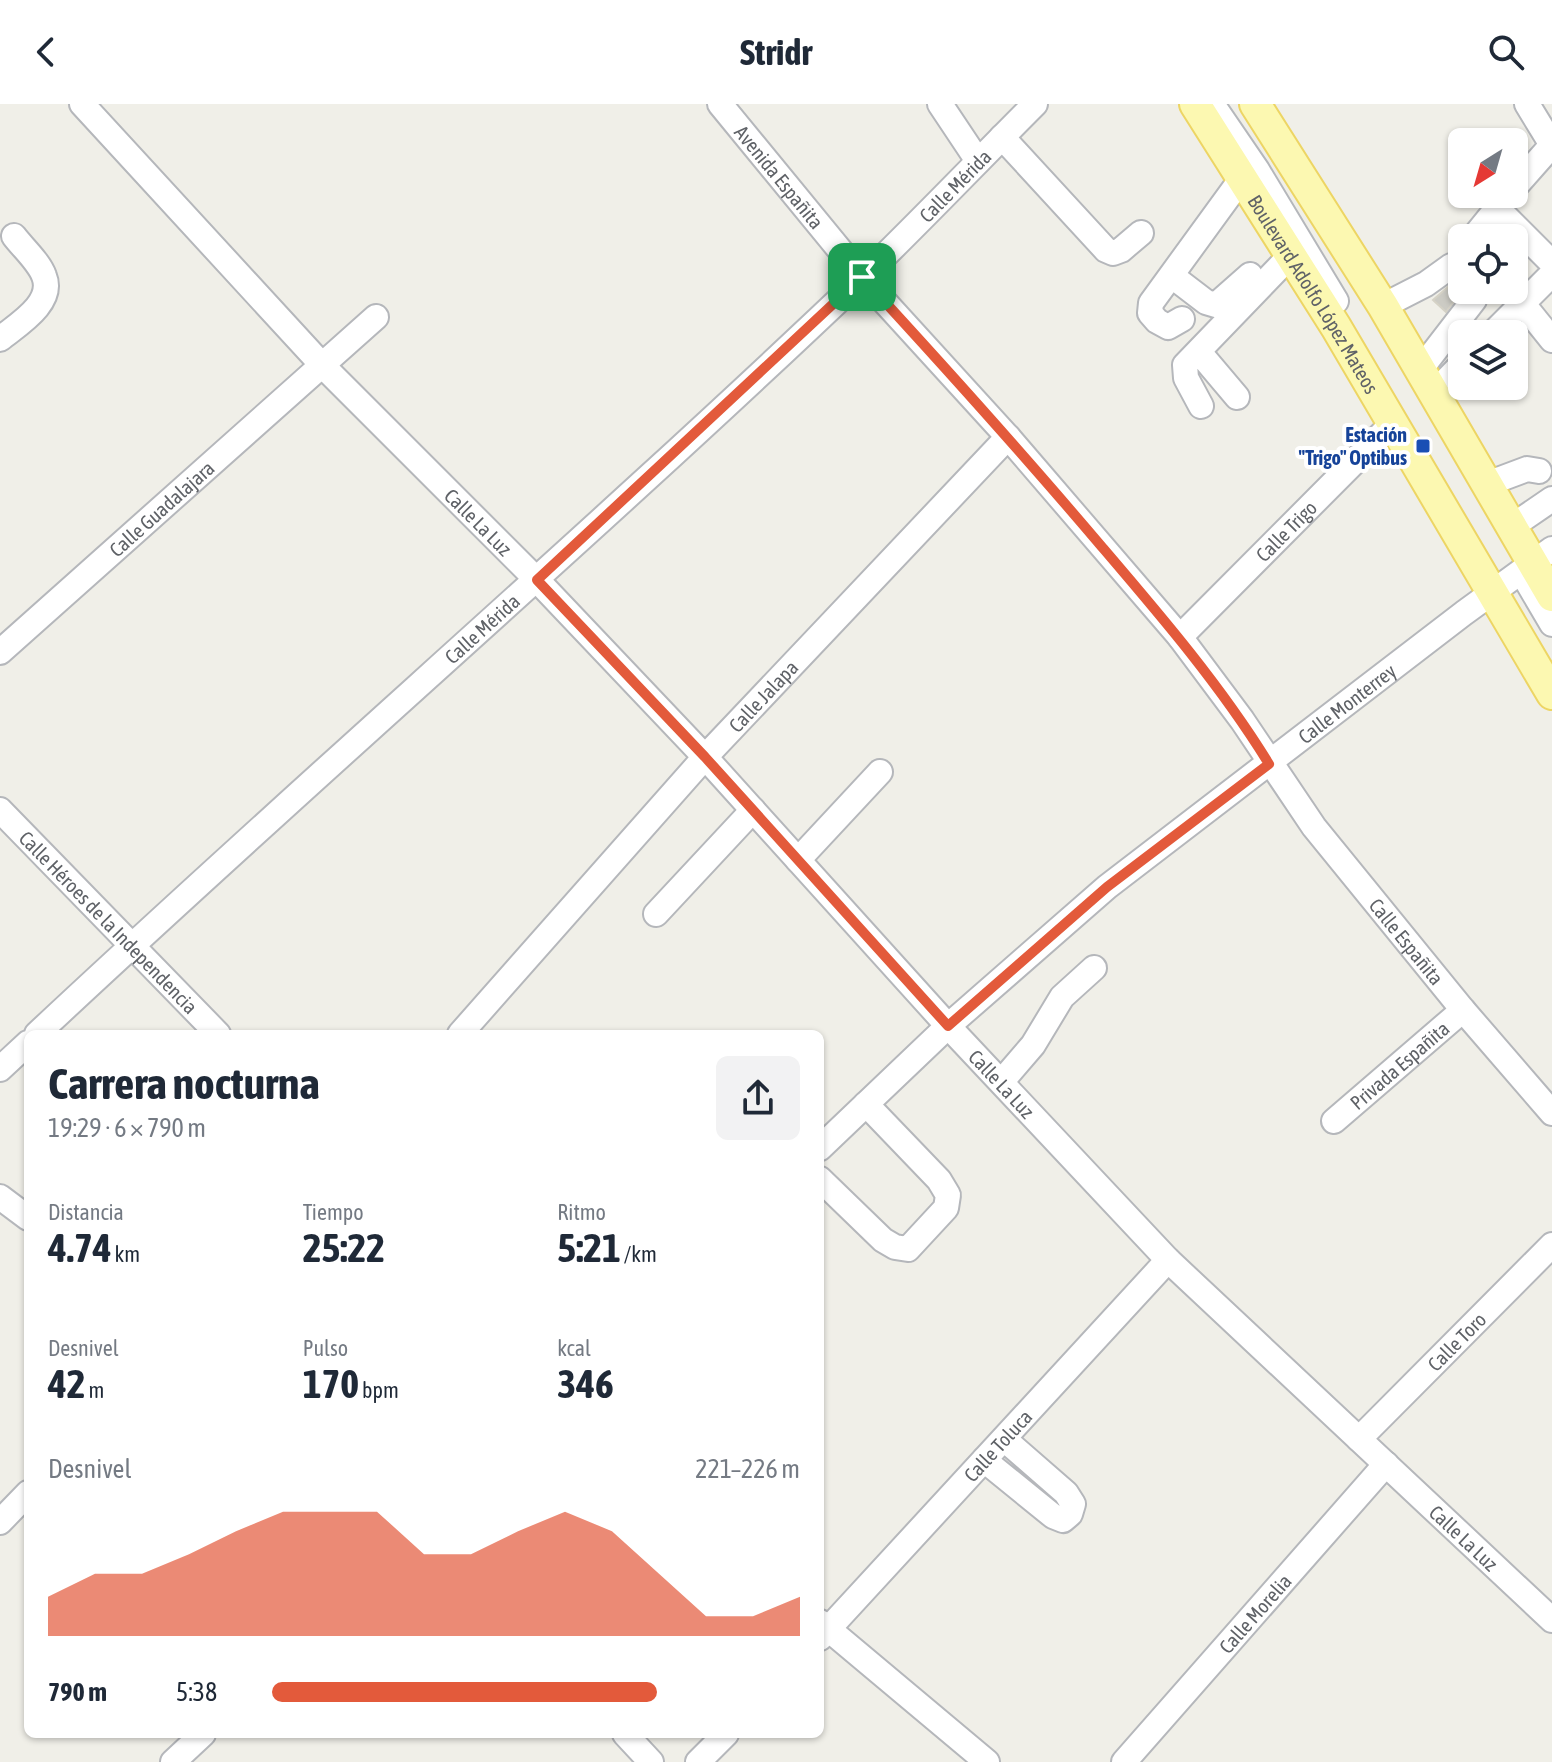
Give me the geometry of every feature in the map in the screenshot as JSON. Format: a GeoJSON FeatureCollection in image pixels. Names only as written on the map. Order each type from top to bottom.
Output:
{"type":"FeatureCollection","features":[{"type":"Feature","properties":{"kind":"main road","name":"Boulevard Adolfo López Mateos"},"geometry":{"type":"LineString","coordinates":[[1195,104],[1393,423],[1520,572],[1552,596]]}},
{"type":"Feature","properties":{"kind":"main road","name":"Boulevard Adolfo López Mateos"},"geometry":{"type":"LineString","coordinates":[[1255,104],[1383,306],[1511,527],[1552,694]]}},
{"type":"Feature","properties":{"kind":"street","name":"Calle La Luz"},"geometry":{"type":"LineString","coordinates":[[82,104],[323,366],[537,580],[705,757],[948,1026],[1168,1260],[1552,1620]]}},
{"type":"Feature","properties":{"kind":"street","name":"Avenida Españita"},"geometry":{"type":"LineString","coordinates":[[720,104],[862,277],[1008,437],[1180,637],[1242,720],[1269,764]]}},
{"type":"Feature","properties":{"kind":"street","name":"Calle Mérida"},"geometry":{"type":"LineString","coordinates":[[41,1030],[537,580],[862,277],[1035,104]]}},
{"type":"Feature","properties":{"kind":"street"},"geometry":{"type":"LineString","coordinates":[[1212,104],[1520,572],[1552,668]]}},
{"type":"Feature","properties":{"kind":"street"},"geometry":{"type":"LineString","coordinates":[[1240,104],[1378,323],[1552,624]]}},
{"type":"Feature","properties":{"kind":"street"},"geometry":{"type":"LineString","coordinates":[[1527,104],[1552,145],[1528,172]]}},
{"type":"Feature","properties":{"kind":"street"},"geometry":{"type":"LineString","coordinates":[[945,106],[978,161]]}},
{"type":"Feature","properties":{"kind":"street"},"geometry":{"type":"LineString","coordinates":[[1002,137],[1106,250],[1113,253],[1121,250],[1141,233]]}},
{"type":"Feature","properties":{"kind":"street"},"geometry":{"type":"LineString","coordinates":[[1182,319],[1168,327],[1150,313],[1151,303],[1219,212],[1248,188]]}},
{"type":"Feature","properties":{"kind":"street"},"geometry":{"type":"LineString","coordinates":[[1484,224],[1497,208]]}},
{"type":"Feature","properties":{"kind":"street"},"geometry":{"type":"LineString","coordinates":[[1509,208],[1552,263]]}},
{"type":"Feature","properties":{"kind":"street"},"geometry":{"type":"LineString","coordinates":[[0,339],[35,309],[46,291],[44,274],[14,236]]}},
{"type":"Feature","properties":{"kind":"street"},"geometry":{"type":"LineString","coordinates":[[1172,276],[1206,302],[1221,304],[1287,249]]}},
{"type":"Feature","properties":{"kind":"street"},"geometry":{"type":"LineString","coordinates":[[1201,406],[1184,372],[1185,365],[1287,249]]}},
{"type":"Feature","properties":{"kind":"street"},"geometry":{"type":"LineString","coordinates":[[1528,299],[1552,274]]}},
{"type":"Feature","properties":{"kind":"street"},"geometry":{"type":"LineString","coordinates":[[1383,306],[1426,284],[1448,279]]}},
{"type":"Feature","properties":{"kind":"street"},"geometry":{"type":"LineString","coordinates":[[1427,381],[1453,304]]}},
{"type":"Feature","properties":{"kind":"street"},"geometry":{"type":"LineString","coordinates":[[1506,320],[1523,304],[1552,340]]}},
{"type":"Feature","properties":{"kind":"street","name":"Calle Guadalajara"},"geometry":{"type":"LineString","coordinates":[[4,642],[376,317]]}},
{"type":"Feature","properties":{"kind":"street"},"geometry":{"type":"LineString","coordinates":[[1199,352],[1237,397]]}},
{"type":"Feature","properties":{"kind":"street"},"geometry":{"type":"LineString","coordinates":[[1427,381],[1448,371]]}},
{"type":"Feature","properties":{"kind":"street","name":"Calle Trigo"},"geometry":{"type":"LineString","coordinates":[[1180,637],[1393,423]]}},
{"type":"Feature","properties":{"kind":"street","name":"Calle Jalapa"},"geometry":{"type":"LineString","coordinates":[[464,1030],[705,757],[1008,437]]}},
{"type":"Feature","properties":{"kind":"street"},"geometry":{"type":"LineString","coordinates":[[1487,484],[1527,469],[1539,471]]}},
{"type":"Feature","properties":{"kind":"street"},"geometry":{"type":"LineString","coordinates":[[1511,527],[1552,499]]}},
{"type":"Feature","properties":{"kind":"street","name":"Calle Monterrey"},"geometry":{"type":"LineString","coordinates":[[824,1144],[948,1026],[1107,887],[1520,572]]}},
{"type":"Feature","properties":{"kind":"street","name":"Calle Españita"},"geometry":{"type":"LineString","coordinates":[[1269,764],[1314,827],[1463,1010],[1552,1113]]}},
{"type":"Feature","properties":{"kind":"street"},"geometry":{"type":"LineString","coordinates":[[798,860],[880,772]]}},
{"type":"Feature","properties":{"kind":"street","name":"Calle Héroes de la Independencia"},"geometry":{"type":"LineString","coordinates":[[0,810],[214,1030]]}},
{"type":"Feature","properties":{"kind":"street"},"geometry":{"type":"LineString","coordinates":[[656,914],[753,810]]}},
{"type":"Feature","properties":{"kind":"street"},"geometry":{"type":"LineString","coordinates":[[1002,1081],[1033,1045],[1062,997],[1094,968]]}},
{"type":"Feature","properties":{"kind":"street","name":"Privada Españita"},"geometry":{"type":"LineString","coordinates":[[1334,1121],[1463,1010]]}},
{"type":"Feature","properties":{"kind":"street"},"geometry":{"type":"LineString","coordinates":[[0,1069],[24,1047]]}},
{"type":"Feature","properties":{"kind":"street"},"geometry":{"type":"LineString","coordinates":[[824,1183],[883,1240],[895,1247],[908,1249],[946,1208],[948,1195],[939,1180],[866,1104]]}},
{"type":"Feature","properties":{"kind":"street"},"geometry":{"type":"LineString","coordinates":[[0,1197],[24,1215]]}},
{"type":"Feature","properties":{"kind":"street","name":"Calle Toro"},"geometry":{"type":"LineString","coordinates":[[1359,1439],[1552,1245]]}},
{"type":"Feature","properties":{"kind":"street","name":"Calle Toluca"},"geometry":{"type":"LineString","coordinates":[[824,1629],[1168,1260]]}},
{"type":"Feature","properties":{"kind":"street"},"geometry":{"type":"LineString","coordinates":[[984,1460],[1053,1516],[1063,1520],[1070,1514],[1073,1504],[1066,1493],[1004,1439]]}},
{"type":"Feature","properties":{"kind":"street","name":"Calle Morelia"},"geometry":{"type":"LineString","coordinates":[[1124,1762],[1386,1464]]}},
{"type":"Feature","properties":{"kind":"street"},"geometry":{"type":"LineString","coordinates":[[0,1522],[24,1497]]}},
{"type":"Feature","properties":{"kind":"street"},"geometry":{"type":"LineString","coordinates":[[824,1631],[987,1762]]}},
{"type":"Feature","properties":{"kind":"street"},"geometry":{"type":"LineString","coordinates":[[173,1762],[199,1738]]}},
{"type":"Feature","properties":{"kind":"street"},"geometry":{"type":"LineString","coordinates":[[629,1738],[651,1762]]}},
{"type":"Feature","properties":{"kind":"street"},"geometry":{"type":"LineString","coordinates":[[698,1762],[722,1738]]}},
{"type":"Feature","properties":{"kind":"building"},"geometry":{"type":"Polygon","coordinates":[[[1448,287],[1448,304],[1452,304],[1446,312],[1433,300],[1448,287]]]}},
{"type":"Feature","properties":{"kind":"place","name":"Estación \"Trigo\" Optibus"},"geometry":{"type":"Point","coordinates":[1423,446]}},
{"type":"Feature","properties":{"kind":"route"},"geometry":{"type":"LineString","coordinates":[[862,277],[1008,437],[1180,637],[1242,720],[1269,764],[1107,887],[948,1026],[705,757],[537,580],[862,277]]}}]}
